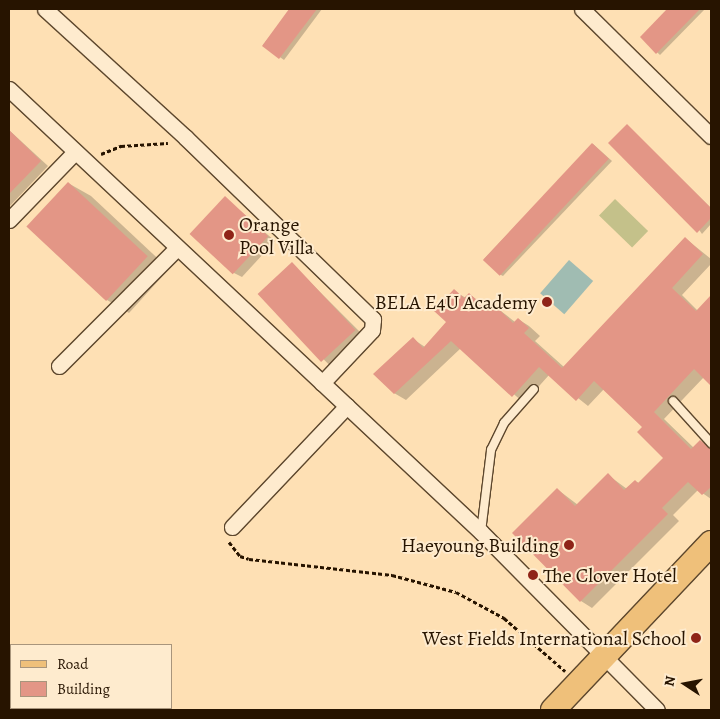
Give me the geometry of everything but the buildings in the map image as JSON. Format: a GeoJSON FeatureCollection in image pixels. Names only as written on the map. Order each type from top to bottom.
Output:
{"type":"FeatureCollection","features":[{"type":"Feature","properties":{"kind":"main road"},"geometry":{"type":"LineString","coordinates":[[553,710],[711,543]]}},
{"type":"Feature","properties":{"kind":"street"},"geometry":{"type":"LineString","coordinates":[[45,9],[185,137],[373,318],[372,330],[322,383]]}},
{"type":"Feature","properties":{"kind":"street"},"geometry":{"type":"LineString","coordinates":[[582,9],[711,136]]}},
{"type":"Feature","properties":{"kind":"street"},"geometry":{"type":"LineString","coordinates":[[9,89],[481,532],[602,657],[658,710]]}},
{"type":"Feature","properties":{"kind":"street"},"geometry":{"type":"LineString","coordinates":[[9,220],[75,152]]}},
{"type":"Feature","properties":{"kind":"street"},"geometry":{"type":"LineString","coordinates":[[59,366],[177,248]]}},
{"type":"Feature","properties":{"kind":"street"},"geometry":{"type":"LineString","coordinates":[[232,527],[347,406]]}},
{"type":"Feature","properties":{"kind":"lane"},"geometry":{"type":"LineString","coordinates":[[481,532],[491,450],[504,423],[534,389]]}},
{"type":"Feature","properties":{"kind":"lane"},"geometry":{"type":"LineString","coordinates":[[673,401],[711,443]]}},
{"type":"Feature","properties":{"kind":"path"},"geometry":{"type":"LineString","coordinates":[[87,164],[105,152],[120,146],[154,146],[185,137]]}},
{"type":"Feature","properties":{"kind":"path"},"geometry":{"type":"LineString","coordinates":[[232,527],[229,543],[240,556],[392,575],[456,592],[504,618],[578,683]]}},
{"type":"Feature","properties":{"kind":"shaded area"},"geometry":{"type":"Polygon","coordinates":[[[615,199],[648,231],[632,247],[599,216],[615,199]]]}},
{"type":"Feature","properties":{"kind":"water"},"geometry":{"type":"Polygon","coordinates":[[[569,260],[593,281],[564,314],[540,293],[569,260]]]}},
{"type":"Feature","properties":{"kind":"place","name":"Orange Pool Villa"},"geometry":{"type":"Point","coordinates":[229,235]}},
{"type":"Feature","properties":{"kind":"place","name":"BELA E4U Academy"},"geometry":{"type":"Point","coordinates":[547,302]}},
{"type":"Feature","properties":{"kind":"place","name":"Haeyoung Building"},"geometry":{"type":"Point","coordinates":[569,545]}},
{"type":"Feature","properties":{"kind":"place","name":"The Clover Hotel"},"geometry":{"type":"Point","coordinates":[533,575]}},
{"type":"Feature","properties":{"kind":"place","name":"West Fields International School"},"geometry":{"type":"Point","coordinates":[696,638]}}]}
